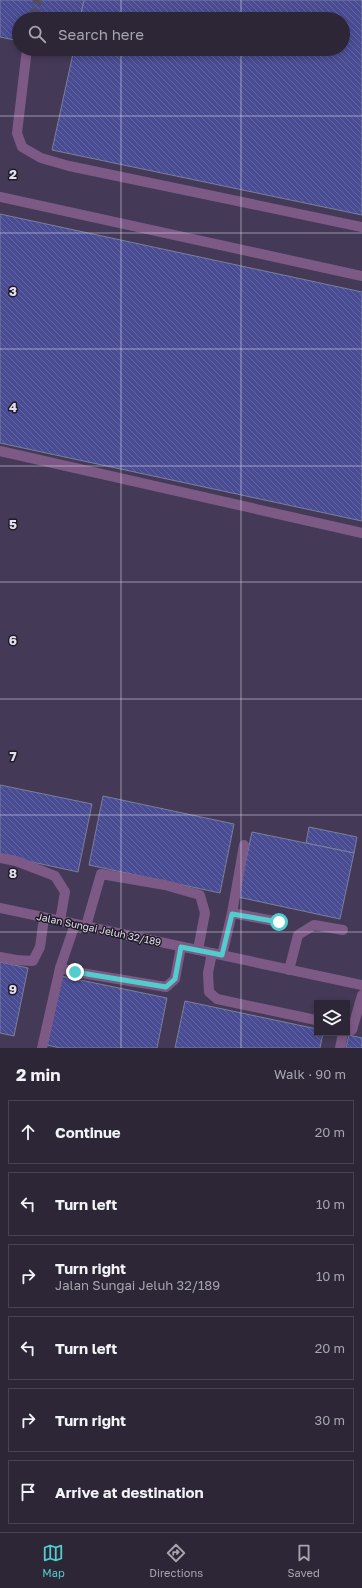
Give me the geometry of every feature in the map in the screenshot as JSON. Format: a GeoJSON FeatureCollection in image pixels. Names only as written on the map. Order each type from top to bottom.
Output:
{"type":"FeatureCollection","features":[{"type":"Feature","properties":{"kind":"street"},"geometry":{"type":"LineString","coordinates":[[26,56],[18,133],[22,147],[41,158],[69,166],[362,227]]}},
{"type":"Feature","properties":{"kind":"street"},"geometry":{"type":"LineString","coordinates":[[0,197],[362,276]]}},
{"type":"Feature","properties":{"kind":"street"},"geometry":{"type":"LineString","coordinates":[[0,451],[362,533]]}},
{"type":"Feature","properties":{"kind":"street"},"geometry":{"type":"LineString","coordinates":[[244,845],[232,914],[208,974],[209,992],[217,998],[314,1020]]}},
{"type":"Feature","properties":{"kind":"street"},"geometry":{"type":"LineString","coordinates":[[0,858],[16,861],[55,876],[65,892],[60,921]]}},
{"type":"Feature","properties":{"kind":"street"},"geometry":{"type":"LineString","coordinates":[[86,926],[101,874],[165,885],[200,895],[205,913],[198,950]]}},
{"type":"Feature","properties":{"kind":"street","name":"Jalan Sungai Jeluh 32/189"},"geometry":{"type":"LineString","coordinates":[[0,908],[362,985]]}},
{"type":"Feature","properties":{"kind":"street"},"geometry":{"type":"LineString","coordinates":[[232,914],[279,922]]}},
{"type":"Feature","properties":{"kind":"street"},"geometry":{"type":"LineString","coordinates":[[0,957],[33,961],[40,947],[44,918]]}},
{"type":"Feature","properties":{"kind":"street"},"geometry":{"type":"LineString","coordinates":[[42,1048],[60,968],[75,924]]}},
{"type":"Feature","properties":{"kind":"street"},"geometry":{"type":"LineString","coordinates":[[289,970],[298,935],[314,925],[343,930]]}},
{"type":"Feature","properties":{"kind":"street"},"geometry":{"type":"LineString","coordinates":[[60,968],[75,972],[166,987],[175,979],[181,947]]}},
{"type":"Feature","properties":{"kind":"street"},"geometry":{"type":"LineString","coordinates":[[340,1048],[351,1030],[362,995]]}},
{"type":"Feature","properties":{"kind":"shaded area"},"geometry":{"type":"Polygon","coordinates":[[[0,0],[362,0],[362,1048],[0,1048],[0,0]]]}},
{"type":"Feature","properties":{"kind":"building"},"geometry":{"type":"Polygon","coordinates":[[[0,0],[84,0],[81,12],[12,12],[12,40],[0,37],[0,0]]]}},
{"type":"Feature","properties":{"kind":"building"},"geometry":{"type":"Polygon","coordinates":[[[84,0],[362,0],[362,215],[52,150],[72,56],[350,56],[350,12],[81,12],[84,0]]]}},
{"type":"Feature","properties":{"kind":"building"},"geometry":{"type":"Polygon","coordinates":[[[0,214],[362,292],[362,521],[0,443],[0,214]]]}},
{"type":"Feature","properties":{"kind":"building"},"geometry":{"type":"Polygon","coordinates":[[[0,785],[92,804],[78,872],[0,855],[0,785]]]}},
{"type":"Feature","properties":{"kind":"building"},"geometry":{"type":"Polygon","coordinates":[[[103,796],[234,824],[220,893],[89,865],[103,796]]]}},
{"type":"Feature","properties":{"kind":"building"},"geometry":{"type":"Polygon","coordinates":[[[309,827],[357,837],[354,853],[306,843],[309,827]]]}},
{"type":"Feature","properties":{"kind":"building"},"geometry":{"type":"Polygon","coordinates":[[[252,832],[354,853],[340,919],[238,897],[252,832]]]}},
{"type":"Feature","properties":{"kind":"building"},"geometry":{"type":"Polygon","coordinates":[[[0,962],[28,968],[14,1036],[0,1033],[0,962]]]}},
{"type":"Feature","properties":{"kind":"building"},"geometry":{"type":"Polygon","coordinates":[[[61,976],[167,998],[157,1048],[60,1048],[47,1045],[61,976]]]}},
{"type":"Feature","properties":{"kind":"building"},"geometry":{"type":"Polygon","coordinates":[[[185,1001],[314,1028],[314,1036],[322,1036],[320,1048],[175,1048],[185,1001]]]}},
{"type":"Feature","properties":{"kind":"building"},"geometry":{"type":"Polygon","coordinates":[[[349,1036],[362,1038],[362,1048],[346,1048],[349,1036]]]}},
{"type":"Feature","properties":{"kind":"tunnel"},"geometry":{"type":"LineString","coordinates":[[35,12],[38,0]]}},
{"type":"Feature","properties":{"kind":"route"},"geometry":{"type":"LineString","coordinates":[[75,972],[166,987],[175,979],[181,947],[222,955],[232,914],[279,922]]}}]}
